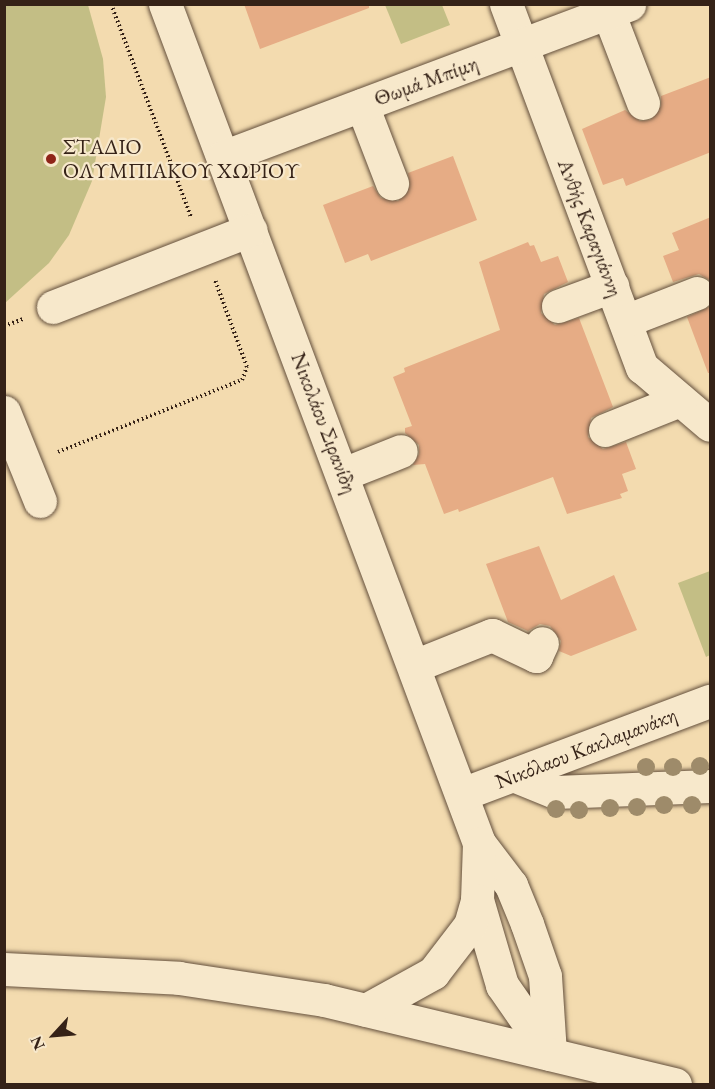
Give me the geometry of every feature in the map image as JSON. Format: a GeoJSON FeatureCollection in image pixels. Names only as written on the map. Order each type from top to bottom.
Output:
{"type":"FeatureCollection","features":[{"type":"Feature","properties":{"kind":"street","name":"Ανθής Καραγιάννη"},"geometry":{"type":"LineString","coordinates":[[506,4],[642,368],[711,425]]}},
{"type":"Feature","properties":{"kind":"street","name":"Νικολάου Σιρανίδη"},"geometry":{"type":"LineString","coordinates":[[174,7],[223,157],[479,843],[510,885],[545,976],[550,1054]]}},
{"type":"Feature","properties":{"kind":"street","name":"Θωμά Μπίμη"},"geometry":{"type":"LineString","coordinates":[[223,157],[521,45],[614,7]]}},
{"type":"Feature","properties":{"kind":"street"},"geometry":{"type":"LineString","coordinates":[[614,7],[643,103]]}},
{"type":"Feature","properties":{"kind":"street"},"geometry":{"type":"LineString","coordinates":[[362,105],[392,183]]}},
{"type":"Feature","properties":{"kind":"street"},"geometry":{"type":"LineString","coordinates":[[53,307],[251,230]]}},
{"type":"Feature","properties":{"kind":"street"},"geometry":{"type":"LineString","coordinates":[[558,306],[612,286]]}},
{"type":"Feature","properties":{"kind":"street"},"geometry":{"type":"LineString","coordinates":[[625,321],[697,293]]}},
{"type":"Feature","properties":{"kind":"street"},"geometry":{"type":"LineString","coordinates":[[605,430],[680,399]]}},
{"type":"Feature","properties":{"kind":"street"},"geometry":{"type":"LineString","coordinates":[[4,412],[40,501]]}},
{"type":"Feature","properties":{"kind":"street"},"geometry":{"type":"LineString","coordinates":[[343,474],[401,451]]}},
{"type":"Feature","properties":{"kind":"street"},"geometry":{"type":"LineString","coordinates":[[414,666],[492,635],[536,656],[542,643]]}},
{"type":"Feature","properties":{"kind":"street","name":"Νικόλαου Κακλαμανάκη"},"geometry":{"type":"LineString","coordinates":[[462,794],[711,701]]}},
{"type":"Feature","properties":{"kind":"street"},"geometry":{"type":"LineString","coordinates":[[513,775],[555,792],[711,786]]}},
{"type":"Feature","properties":{"kind":"street","name":"Νικολάου Σιρανίδη"},"geometry":{"type":"LineString","coordinates":[[479,843],[477,900],[502,985],[550,1054]]}},
{"type":"Feature","properties":{"kind":"street"},"geometry":{"type":"LineString","coordinates":[[366,1010],[433,973],[470,926],[477,900]]}},
{"type":"Feature","properties":{"kind":"street"},"geometry":{"type":"LineString","coordinates":[[4,969],[179,978],[324,1000],[675,1084]]}},
{"type":"Feature","properties":{"kind":"shaded area","name":"ΣΤΑΔΙΟ ΟΛΥΜΠΙΑΚΟΥ ΧΩΡΙΟΥ"},"geometry":{"type":"Polygon","coordinates":[[[5,4],[88,5],[103,59],[106,97],[92,181],[69,235],[49,263],[5,303],[5,4]]]}},
{"type":"Feature","properties":{"kind":"shaded area"},"geometry":{"type":"Polygon","coordinates":[[[385,5],[442,5],[450,25],[401,44],[385,5]]]}},
{"type":"Feature","properties":{"kind":"shaded area"},"geometry":{"type":"Polygon","coordinates":[[[710,571],[710,655],[706,657],[678,583],[710,571]]]}},
{"type":"Feature","properties":{"kind":"building"},"geometry":{"type":"Polygon","coordinates":[[[244,4],[369,4],[369,8],[260,49],[244,4]]]}},
{"type":"Feature","properties":{"kind":"building"},"geometry":{"type":"Polygon","coordinates":[[[711,77],[711,152],[626,186],[623,178],[603,185],[582,129],[625,110],[640,121],[650,120],[661,106],[661,96],[711,77]]]}},
{"type":"Feature","properties":{"kind":"building"},"geometry":{"type":"Polygon","coordinates":[[[453,156],[477,220],[371,261],[368,254],[345,263],[323,205],[373,186],[381,198],[398,201],[410,186],[408,173],[453,156]]]}},
{"type":"Feature","properties":{"kind":"building"},"geometry":{"type":"Polygon","coordinates":[[[711,217],[711,281],[699,274],[673,282],[663,256],[679,250],[672,233],[711,217]]]}},
{"type":"Feature","properties":{"kind":"building"},"geometry":{"type":"Polygon","coordinates":[[[528,242],[530,246],[534,245],[541,262],[558,256],[568,282],[544,294],[541,313],[555,325],[579,318],[613,407],[591,418],[588,437],[603,449],[626,442],[636,469],[622,474],[628,491],[620,494],[622,498],[567,514],[553,477],[459,512],[458,509],[444,514],[425,464],[413,465],[419,454],[419,445],[405,433],[405,428],[412,426],[393,377],[405,372],[404,368],[500,330],[479,262],[528,242]]]}},
{"type":"Feature","properties":{"kind":"building"},"geometry":{"type":"Polygon","coordinates":[[[711,306],[711,373],[708,373],[687,317],[711,306]]]}},
{"type":"Feature","properties":{"kind":"building"},"geometry":{"type":"Polygon","coordinates":[[[539,546],[561,600],[614,575],[637,630],[571,656],[559,651],[561,641],[550,626],[540,624],[528,631],[508,622],[486,564],[539,546]]]}},
{"type":"Feature","properties":{"kind":"place","name":"ΣΤΑΔΙΟ ΟΛΥΜΠΙΑΚΟΥ ΧΩΡΙΟΥ"},"geometry":{"type":"Point","coordinates":[51,159]}}]}
